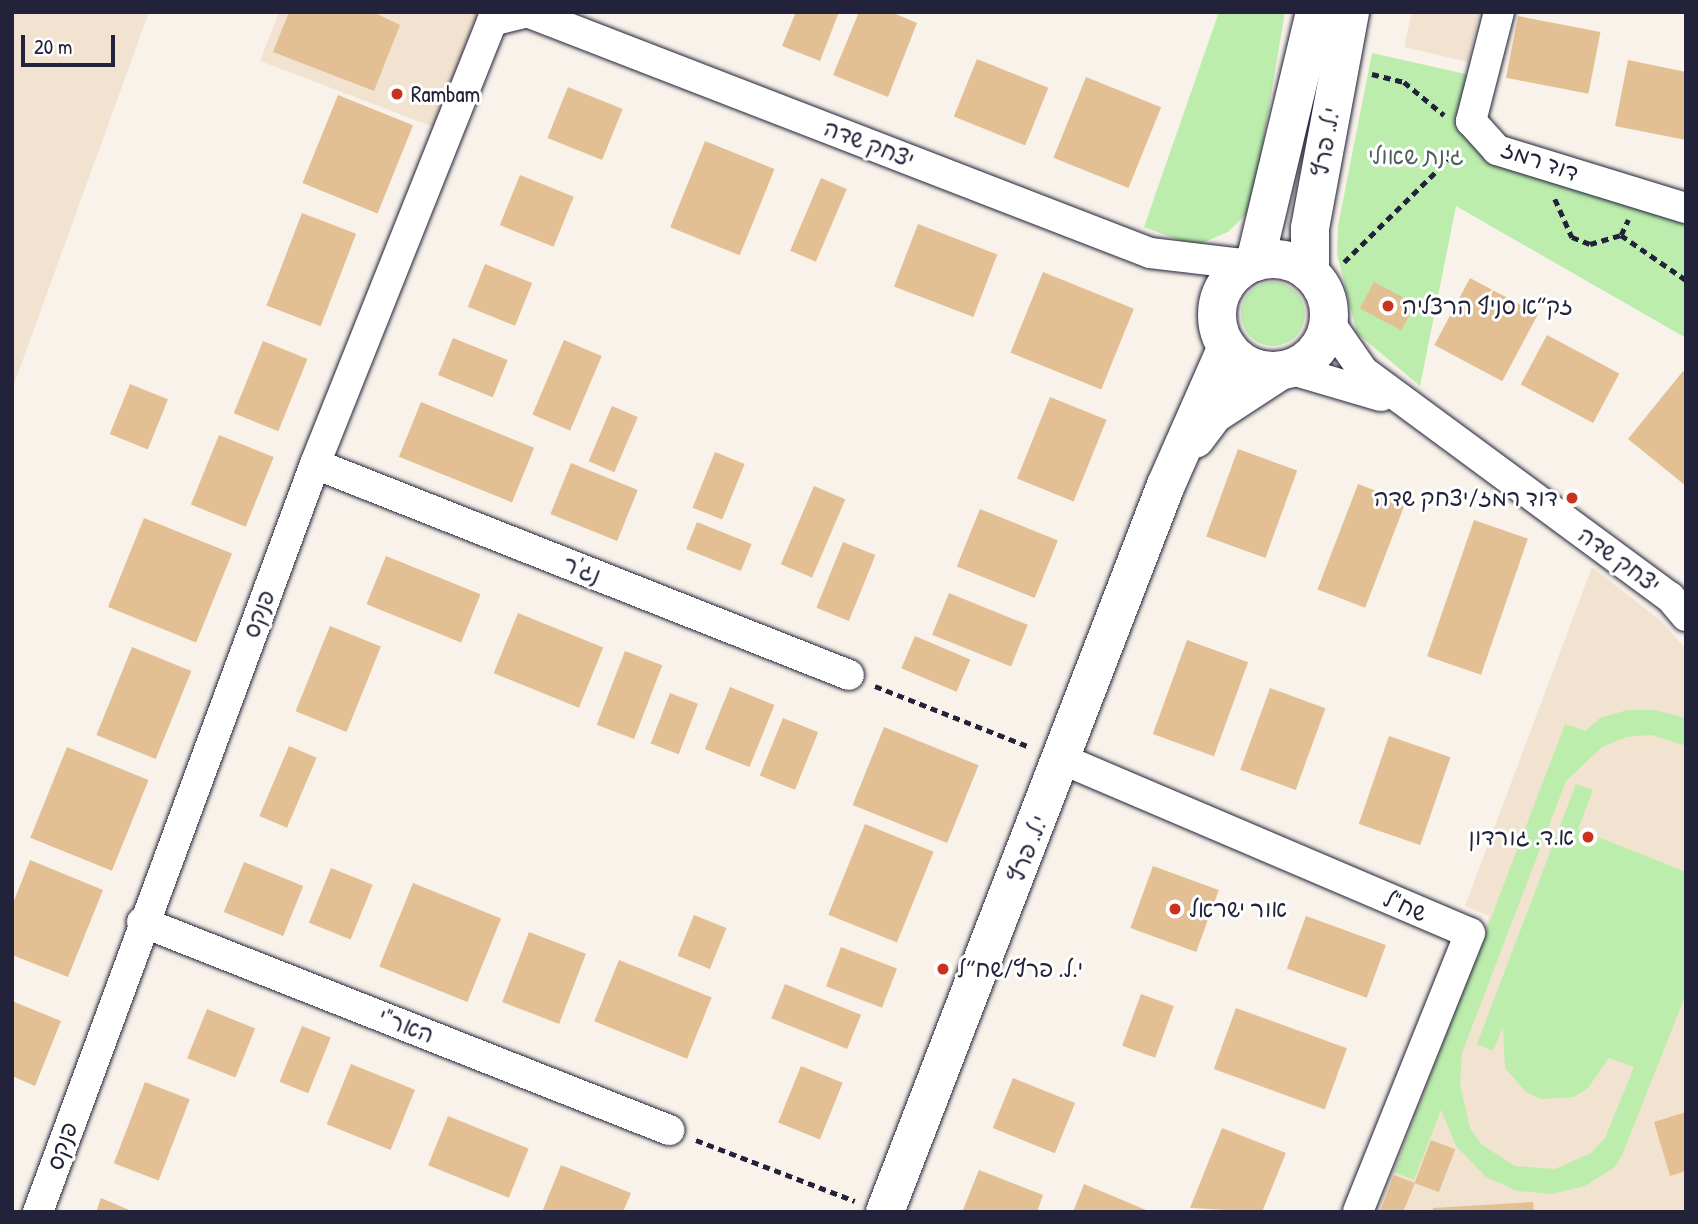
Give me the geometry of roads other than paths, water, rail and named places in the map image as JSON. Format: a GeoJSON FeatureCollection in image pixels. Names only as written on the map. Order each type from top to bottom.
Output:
{"type":"FeatureCollection","features":[{"type":"Feature","properties":{"kind":"street","name":"יצחק שדה"},"geometry":{"type":"LineString","coordinates":[[492,21],[527,12],[1150,253],[1253,264]]}},
{"type":"Feature","properties":{"kind":"street","name":"י.ל. פרץ"},"geometry":{"type":"LineString","coordinates":[[1253,264],[1315,12]]}},
{"type":"Feature","properties":{"kind":"street","name":"י.ל. פרץ"},"geometry":{"type":"LineString","coordinates":[[1323,272],[1310,228],[1350,12]]}},
{"type":"Feature","properties":{"kind":"street","name":"דוד רמז"},"geometry":{"type":"LineString","coordinates":[[1499,12],[1475,125],[1497,150],[1686,208]]}},
{"type":"Feature","properties":{"kind":"street","name":"פנקס"},"geometry":{"type":"LineString","coordinates":[[38,1212],[142,922],[315,464],[492,21]]}},
{"type":"Feature","properties":{"kind":"street"},"geometry":{"type":"LineString","coordinates":[[1284,260],[1323,272],[1323,290],[1329,321],[1316,351],[1285,370],[1250,366],[1227,347],[1219,304],[1231,278],[1253,264],[1284,260]]}},
{"type":"Feature","properties":{"kind":"street","name":"יצחק שדה"},"geometry":{"type":"LineString","coordinates":[[1329,321],[1363,371],[1412,411],[1681,599]]}},
{"type":"Feature","properties":{"kind":"street","name":"י.ל. פרץ"},"geometry":{"type":"LineString","coordinates":[[872,1207],[1063,760],[1166,485],[1227,347]]}},
{"type":"Feature","properties":{"kind":"street","name":"י.ל. פרץ"},"geometry":{"type":"LineString","coordinates":[[1166,485],[1214,414],[1285,370]]}},
{"type":"Feature","properties":{"kind":"street","name":"יצחק שדה"},"geometry":{"type":"LineString","coordinates":[[1285,370],[1357,384],[1412,411]]}},
{"type":"Feature","properties":{"kind":"street","name":"נג'ר"},"geometry":{"type":"LineString","coordinates":[[315,464],[849,675]]}},
{"type":"Feature","properties":{"kind":"street","name":"שח\"ל"},"geometry":{"type":"LineString","coordinates":[[1063,760],[1470,933],[1359,1212]]}},
{"type":"Feature","properties":{"kind":"street","name":"האר\"י"},"geometry":{"type":"LineString","coordinates":[[142,922],[669,1129]]}},
{"type":"Feature","properties":{"kind":"place","name":"Rambam"},"geometry":{"type":"Point","coordinates":[397,94]}},
{"type":"Feature","properties":{"kind":"place","name":"זק״א סניף הרצליה"},"geometry":{"type":"Point","coordinates":[1388,306]}},
{"type":"Feature","properties":{"kind":"place","name":"דוד רמז/יצחק שדה"},"geometry":{"type":"Point","coordinates":[1572,498]}},
{"type":"Feature","properties":{"kind":"place","name":"א.ד. גורדון"},"geometry":{"type":"Point","coordinates":[1588,837]}},
{"type":"Feature","properties":{"kind":"place","name":"אור ישראל"},"geometry":{"type":"Point","coordinates":[1175,909]}},
{"type":"Feature","properties":{"kind":"place","name":"י.ל. פרץ/שח״ל"},"geometry":{"type":"Point","coordinates":[943,969]}},
{"type":"Feature","properties":{"kind":"park label","name":"גינת שאולי"},"geometry":{"type":"Point","coordinates":[1416,156]}}]}
